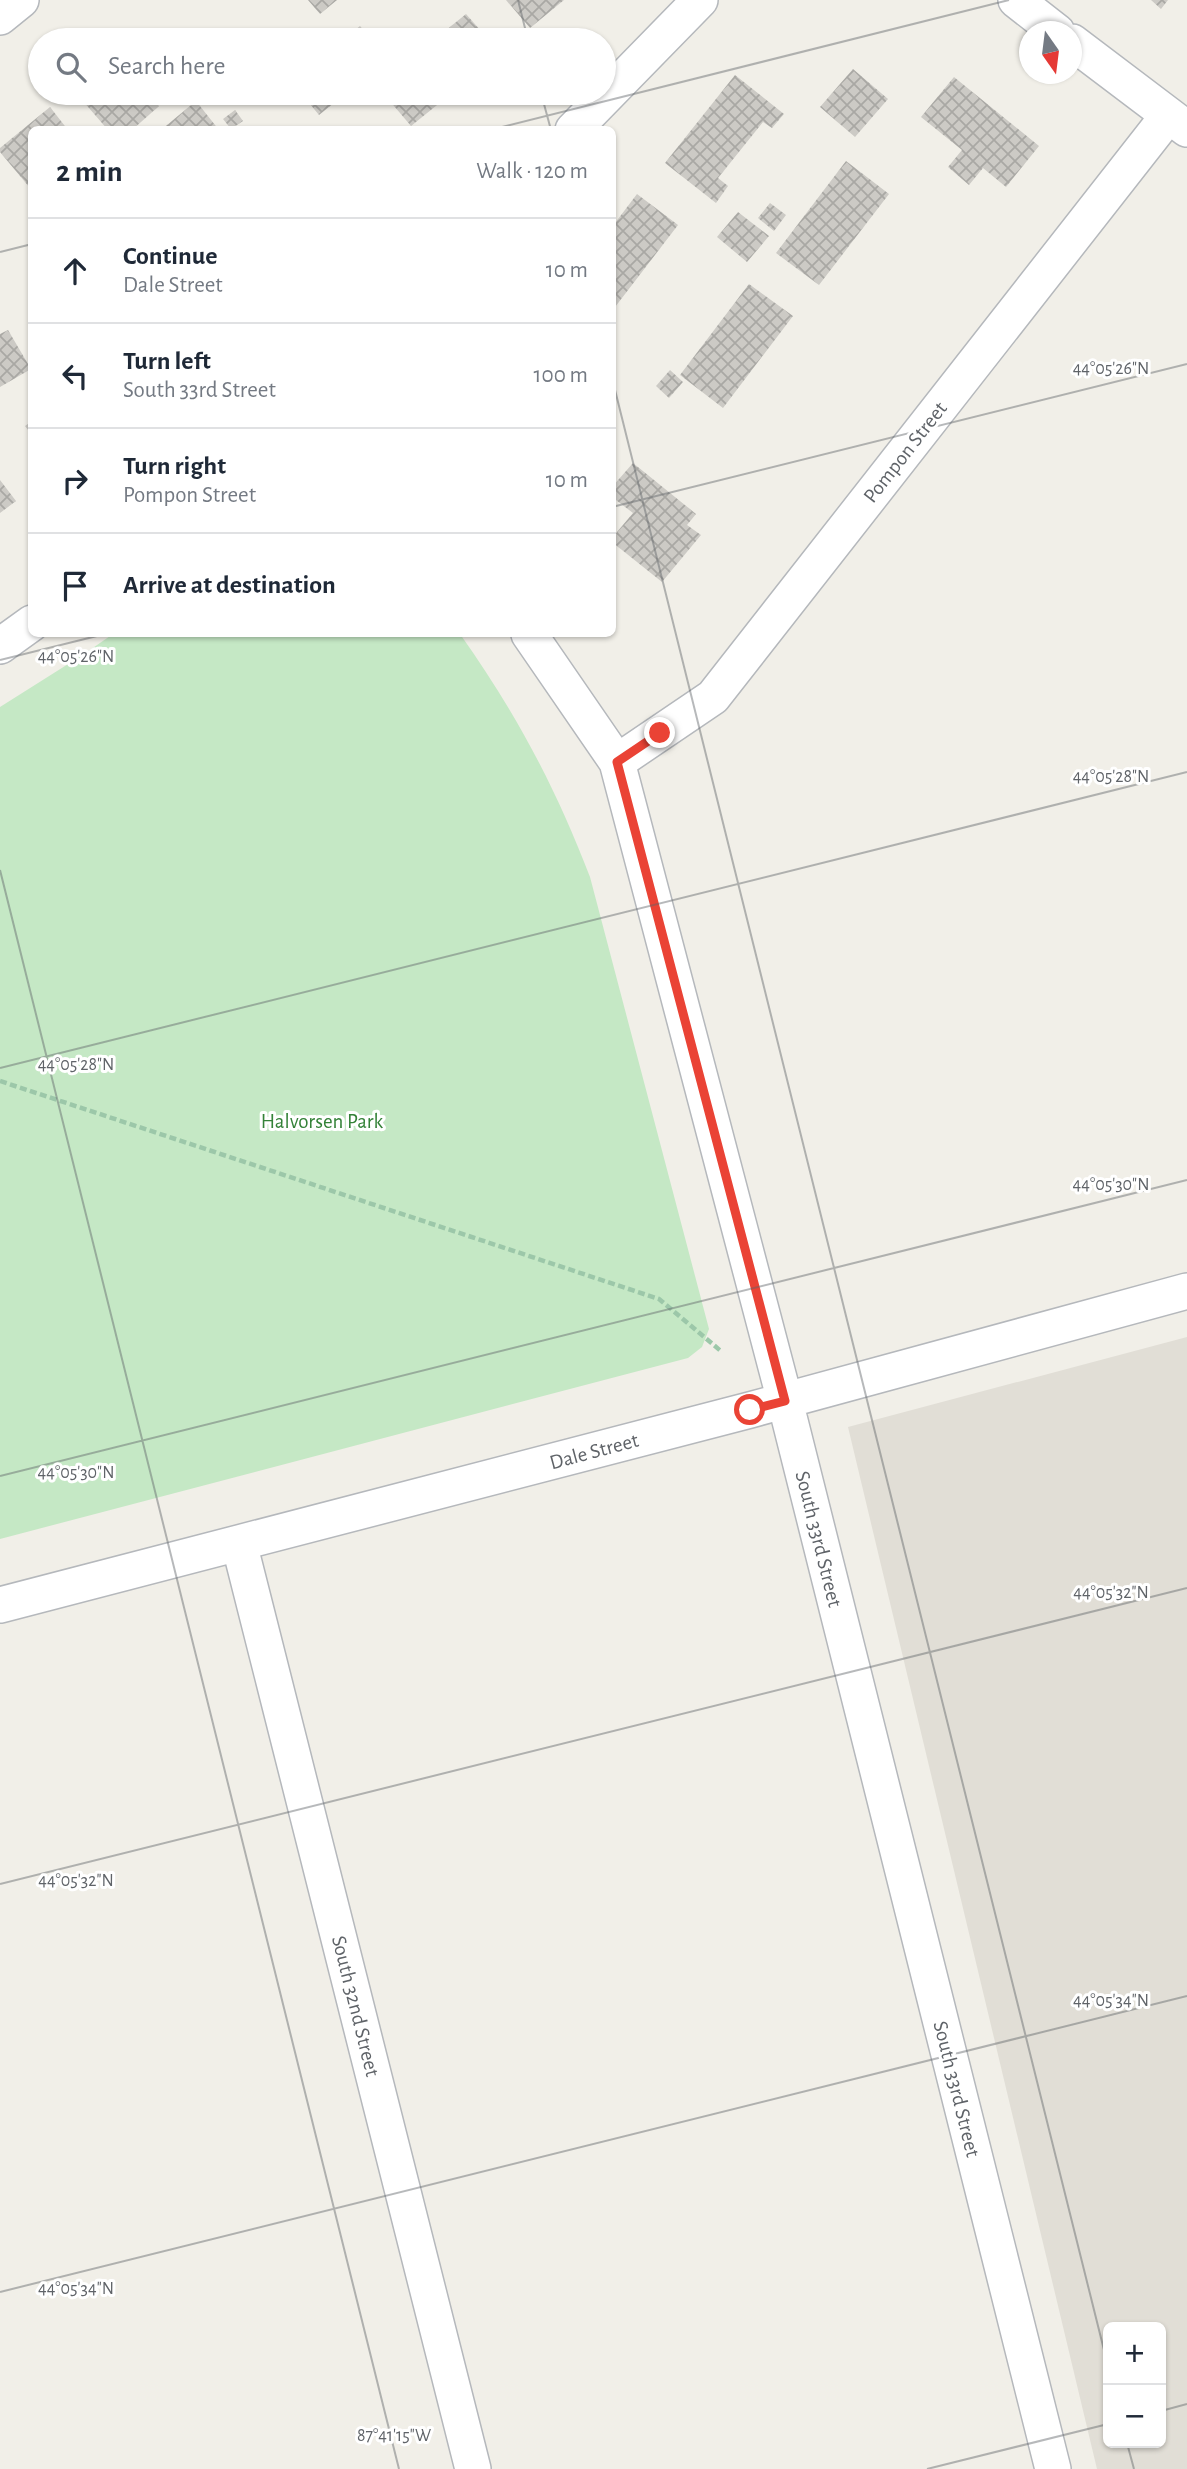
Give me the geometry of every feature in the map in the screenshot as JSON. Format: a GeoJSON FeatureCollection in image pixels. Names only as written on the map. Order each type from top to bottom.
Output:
{"type":"FeatureCollection","features":[{"type":"Feature","properties":{"kind":"street"},"geometry":{"type":"LineString","coordinates":[[0,17],[21,0]]}},
{"type":"Feature","properties":{"kind":"street"},"geometry":{"type":"LineString","coordinates":[[616,86],[700,0]]}},
{"type":"Feature","properties":{"kind":"street"},"geometry":{"type":"LineString","coordinates":[[1016,0],[1043,21]]}},
{"type":"Feature","properties":{"kind":"street"},"geometry":{"type":"LineString","coordinates":[[1082,50],[1177,123]]}},
{"type":"Feature","properties":{"kind":"street"},"geometry":{"type":"LineString","coordinates":[[577,126],[597,105]]}},
{"type":"Feature","properties":{"kind":"street","name":"Pompon Street"},"geometry":{"type":"LineString","coordinates":[[617,762],[713,697],[1177,123]]}},
{"type":"Feature","properties":{"kind":"street"},"geometry":{"type":"LineString","coordinates":[[0,646],[28,627]]}},
{"type":"Feature","properties":{"kind":"street","name":"South 33rd Street"},"geometry":{"type":"LineString","coordinates":[[531,637],[617,762],[785,1401],[1053,2469]]}},
{"type":"Feature","properties":{"kind":"street","name":"Dale Street"},"geometry":{"type":"LineString","coordinates":[[0,1605],[785,1401],[1187,1291]]}},
{"type":"Feature","properties":{"kind":"street","name":"South 32nd Street"},"geometry":{"type":"LineString","coordinates":[[239,1543],[473,2469]]}},
{"type":"Feature","properties":{"kind":"path"},"geometry":{"type":"LineString","coordinates":[[0,1081],[659,1298],[722,1352]]}},
{"type":"Feature","properties":{"kind":"shaded area"},"geometry":{"type":"Polygon","coordinates":[[[1187,1337],[1187,2469],[1097,2469],[848,1427],[1187,1337]]]}},
{"type":"Feature","properties":{"kind":"green space","name":"Halvorsen Park"},"geometry":{"type":"Polygon","coordinates":[[[109,637],[462,637],[533,751],[563,812],[590,877],[709,1329],[702,1347],[688,1358],[0,1539],[0,707],[109,637]]]}},
{"type":"Feature","properties":{"kind":"building"},"geometry":{"type":"Polygon","coordinates":[[[308,0],[337,0],[320,14],[308,0]]]}},
{"type":"Feature","properties":{"kind":"building"},"geometry":{"type":"Polygon","coordinates":[[[506,0],[564,0],[530,28],[506,0]]]}},
{"type":"Feature","properties":{"kind":"building"},"geometry":{"type":"Polygon","coordinates":[[[1151,0],[1168,0],[1161,9],[1151,0]]]}},
{"type":"Feature","properties":{"kind":"building"},"geometry":{"type":"Polygon","coordinates":[[[466,14],[478,28],[449,28],[466,14]]]}},
{"type":"Feature","properties":{"kind":"building"},"geometry":{"type":"Polygon","coordinates":[[[853,69],[888,99],[855,137],[820,107],[853,69]]]}},
{"type":"Feature","properties":{"kind":"building"},"geometry":{"type":"Polygon","coordinates":[[[735,75],[784,114],[772,128],[763,122],[718,178],[728,186],[716,203],[665,163],[735,75]]]}},
{"type":"Feature","properties":{"kind":"building"},"geometry":{"type":"Polygon","coordinates":[[[954,77],[1039,146],[1006,187],[983,168],[969,185],[948,167],[962,150],[921,117],[954,77]]]}},
{"type":"Feature","properties":{"kind":"building"},"geometry":{"type":"Polygon","coordinates":[[[86,105],[159,106],[136,126],[105,126],[86,105]]]}},
{"type":"Feature","properties":{"kind":"building"},"geometry":{"type":"Polygon","coordinates":[[[191,105],[199,105],[216,126],[166,126],[191,105]]]}},
{"type":"Feature","properties":{"kind":"building"},"geometry":{"type":"Polygon","coordinates":[[[311,105],[332,105],[319,115],[311,105]]]}},
{"type":"Feature","properties":{"kind":"building"},"geometry":{"type":"Polygon","coordinates":[[[393,105],[437,105],[411,126],[393,105]]]}},
{"type":"Feature","properties":{"kind":"building"},"geometry":{"type":"Polygon","coordinates":[[[50,107],[65,126],[28,126],[28,186],[0,152],[0,148],[50,107]]]}},
{"type":"Feature","properties":{"kind":"building"},"geometry":{"type":"Polygon","coordinates":[[[235,110],[243,121],[236,126],[229,126],[223,119],[235,110]]]}},
{"type":"Feature","properties":{"kind":"building"},"geometry":{"type":"Polygon","coordinates":[[[846,161],[889,194],[819,285],[776,253],[846,161]]]}},
{"type":"Feature","properties":{"kind":"building"},"geometry":{"type":"Polygon","coordinates":[[[637,194],[678,225],[616,306],[616,222],[637,194]]]}},
{"type":"Feature","properties":{"kind":"building"},"geometry":{"type":"Polygon","coordinates":[[[770,203],[786,215],[774,231],[758,218],[770,203]]]}},
{"type":"Feature","properties":{"kind":"building"},"geometry":{"type":"Polygon","coordinates":[[[738,212],[769,236],[747,262],[717,237],[738,212]]]}},
{"type":"Feature","properties":{"kind":"building"},"geometry":{"type":"Polygon","coordinates":[[[749,284],[793,316],[723,408],[680,375],[749,284]]]}},
{"type":"Feature","properties":{"kind":"building"},"geometry":{"type":"Polygon","coordinates":[[[8,330],[28,364],[28,371],[0,387],[0,334],[8,330]]]}},
{"type":"Feature","properties":{"kind":"building"},"geometry":{"type":"Polygon","coordinates":[[[670,370],[683,382],[669,398],[656,386],[670,370]]]}},
{"type":"Feature","properties":{"kind":"building"},"geometry":{"type":"Polygon","coordinates":[[[633,463],[696,514],[687,525],[701,535],[662,582],[616,545],[616,533],[633,513],[616,500],[616,482],[633,463]]]}},
{"type":"Feature","properties":{"kind":"building"},"geometry":{"type":"Polygon","coordinates":[[[0,480],[16,501],[0,513],[0,480]]]}},
{"type":"Feature","properties":{"kind":"route"},"geometry":{"type":"LineString","coordinates":[[660,733],[617,762],[785,1401],[750,1410]]}}]}
